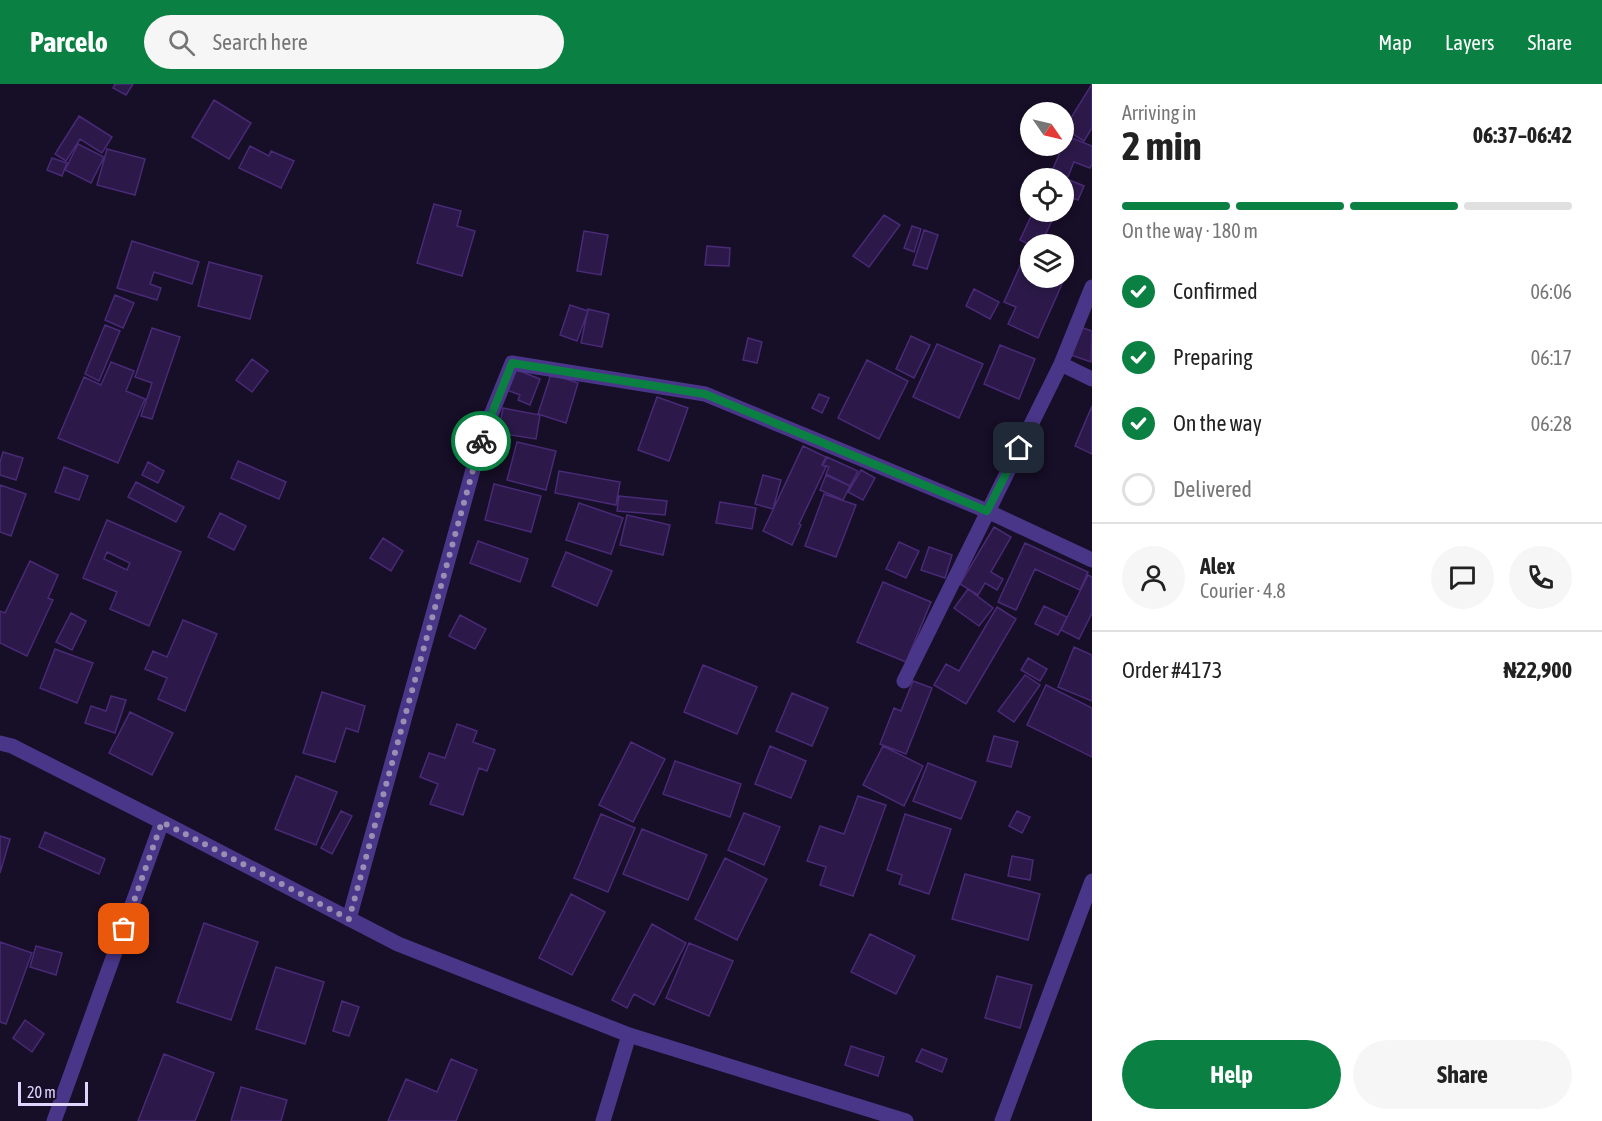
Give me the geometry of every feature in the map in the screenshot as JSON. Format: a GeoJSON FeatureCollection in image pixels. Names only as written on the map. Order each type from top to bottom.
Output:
{"type":"FeatureCollection","features":[{"type":"Feature","properties":{"kind":"street"},"geometry":{"type":"LineString","coordinates":[[904,681],[1061,364],[1092,287]]}},
{"type":"Feature","properties":{"kind":"street"},"geometry":{"type":"LineString","coordinates":[[349,919],[482,437],[512,363],[705,394],[987,511],[1092,560]]}},
{"type":"Feature","properties":{"kind":"street"},"geometry":{"type":"LineString","coordinates":[[1061,364],[1092,379]]}},
{"type":"Feature","properties":{"kind":"street"},"geometry":{"type":"LineString","coordinates":[[0,743],[12,746],[162,822],[398,945],[629,1035],[906,1121]]}},
{"type":"Feature","properties":{"kind":"street"},"geometry":{"type":"LineString","coordinates":[[54,1121],[162,822]]}},
{"type":"Feature","properties":{"kind":"street"},"geometry":{"type":"LineString","coordinates":[[1002,1121],[1092,881]]}},
{"type":"Feature","properties":{"kind":"street"},"geometry":{"type":"LineString","coordinates":[[603,1121],[629,1035]]}},
{"type":"Feature","properties":{"kind":"building"},"geometry":{"type":"Polygon","coordinates":[[[115,84],[133,84],[126,95],[113,88],[115,84]]]}},
{"type":"Feature","properties":{"kind":"building"},"geometry":{"type":"Polygon","coordinates":[[[1092,84],[1092,128],[1084,141],[1074,135],[1074,113],[1092,84]]]}},
{"type":"Feature","properties":{"kind":"building"},"geometry":{"type":"Polygon","coordinates":[[[214,100],[251,123],[229,159],[192,137],[214,100]]]}},
{"type":"Feature","properties":{"kind":"building"},"geometry":{"type":"Polygon","coordinates":[[[79,116],[112,137],[102,153],[80,139],[66,161],[55,154],[79,116]]]}},
{"type":"Feature","properties":{"kind":"building"},"geometry":{"type":"Polygon","coordinates":[[[1074,139],[1092,146],[1090,168],[1074,162],[1072,168],[1053,168],[1058,156],[1074,156],[1074,139]]]}},
{"type":"Feature","properties":{"kind":"building"},"geometry":{"type":"Polygon","coordinates":[[[78,144],[104,157],[91,183],[65,170],[78,144]]]}},
{"type":"Feature","properties":{"kind":"building"},"geometry":{"type":"Polygon","coordinates":[[[250,146],[269,156],[271,151],[294,161],[281,188],[239,168],[250,146]]]}},
{"type":"Feature","properties":{"kind":"building"},"geometry":{"type":"Polygon","coordinates":[[[107,149],[145,159],[135,195],[97,185],[107,149]]]}},
{"type":"Feature","properties":{"kind":"building"},"geometry":{"type":"Polygon","coordinates":[[[52,158],[67,163],[62,176],[47,170],[52,158]]]}},
{"type":"Feature","properties":{"kind":"building"},"geometry":{"type":"Polygon","coordinates":[[[1074,182],[1084,186],[1078,200],[1074,199],[1074,182]]]}},
{"type":"Feature","properties":{"kind":"building"},"geometry":{"type":"Polygon","coordinates":[[[434,204],[461,211],[457,226],[475,231],[462,276],[417,263],[434,204]]]}},
{"type":"Feature","properties":{"kind":"building"},"geometry":{"type":"Polygon","coordinates":[[[884,215],[900,225],[869,267],[853,256],[884,215]]]}},
{"type":"Feature","properties":{"kind":"building"},"geometry":{"type":"Polygon","coordinates":[[[1028,222],[1051,222],[1046,234],[1023,234],[1028,222]]]}},
{"type":"Feature","properties":{"kind":"building"},"geometry":{"type":"Polygon","coordinates":[[[912,226],[921,229],[914,252],[904,248],[912,226]]]}},
{"type":"Feature","properties":{"kind":"building"},"geometry":{"type":"Polygon","coordinates":[[[924,230],[938,235],[927,269],[913,265],[924,230]]]}},
{"type":"Feature","properties":{"kind":"building"},"geometry":{"type":"Polygon","coordinates":[[[584,231],[608,235],[601,275],[577,271],[584,231]]]}},
{"type":"Feature","properties":{"kind":"building"},"geometry":{"type":"Polygon","coordinates":[[[132,241],[199,262],[192,284],[154,272],[150,284],[161,288],[157,300],[117,288],[132,241]]]}},
{"type":"Feature","properties":{"kind":"building"},"geometry":{"type":"Polygon","coordinates":[[[707,246],[730,248],[729,266],[705,265],[707,246]]]}},
{"type":"Feature","properties":{"kind":"building"},"geometry":{"type":"Polygon","coordinates":[[[209,262],[262,276],[250,319],[198,306],[209,262]]]}},
{"type":"Feature","properties":{"kind":"building"},"geometry":{"type":"Polygon","coordinates":[[[1020,266],[1020,288],[1060,288],[1038,338],[1008,324],[1016,307],[1004,302],[1020,266]]]}},
{"type":"Feature","properties":{"kind":"building"},"geometry":{"type":"Polygon","coordinates":[[[974,289],[999,302],[990,319],[966,306],[974,289]]]}},
{"type":"Feature","properties":{"kind":"building"},"geometry":{"type":"Polygon","coordinates":[[[115,295],[134,303],[123,328],[105,320],[115,295]]]}},
{"type":"Feature","properties":{"kind":"building"},"geometry":{"type":"Polygon","coordinates":[[[570,305],[588,311],[577,341],[560,335],[570,305]]]}},
{"type":"Feature","properties":{"kind":"building"},"geometry":{"type":"Polygon","coordinates":[[[588,309],[609,314],[602,347],[581,343],[588,309]]]}},
{"type":"Feature","properties":{"kind":"building"},"geometry":{"type":"Polygon","coordinates":[[[105,325],[120,331],[99,381],[85,374],[105,325]]]}},
{"type":"Feature","properties":{"kind":"building"},"geometry":{"type":"Polygon","coordinates":[[[1077,326],[1092,331],[1091,362],[1068,354],[1077,326]]]}},
{"type":"Feature","properties":{"kind":"building"},"geometry":{"type":"Polygon","coordinates":[[[152,328],[180,337],[152,419],[141,416],[152,383],[135,377],[152,328]]]}},
{"type":"Feature","properties":{"kind":"building"},"geometry":{"type":"Polygon","coordinates":[[[911,336],[930,345],[914,378],[896,369],[911,336]]]}},
{"type":"Feature","properties":{"kind":"building"},"geometry":{"type":"Polygon","coordinates":[[[748,338],[762,342],[757,363],[743,360],[748,338]]]}},
{"type":"Feature","properties":{"kind":"building"},"geometry":{"type":"Polygon","coordinates":[[[937,344],[983,364],[959,418],[913,397],[937,344]]]}},
{"type":"Feature","properties":{"kind":"building"},"geometry":{"type":"Polygon","coordinates":[[[1000,345],[1035,359],[1019,399],[984,384],[1000,345]]]}},
{"type":"Feature","properties":{"kind":"building"},"geometry":{"type":"Polygon","coordinates":[[[252,359],[268,371],[252,392],[236,380],[252,359]]]}},
{"type":"Feature","properties":{"kind":"building"},"geometry":{"type":"Polygon","coordinates":[[[867,360],[908,381],[879,439],[838,418],[867,360]]]}},
{"type":"Feature","properties":{"kind":"building"},"geometry":{"type":"Polygon","coordinates":[[[111,362],[134,371],[126,391],[145,399],[118,463],[58,438],[84,377],[101,385],[111,362]]]}},
{"type":"Feature","properties":{"kind":"building"},"geometry":{"type":"Polygon","coordinates":[[[512,368],[540,379],[530,405],[518,400],[520,395],[504,389],[512,368]]]}},
{"type":"Feature","properties":{"kind":"building"},"geometry":{"type":"Polygon","coordinates":[[[551,374],[578,383],[566,423],[538,414],[551,374]]]}},
{"type":"Feature","properties":{"kind":"building"},"geometry":{"type":"Polygon","coordinates":[[[819,394],[829,398],[822,413],[812,408],[819,394]]]}},
{"type":"Feature","properties":{"kind":"building"},"geometry":{"type":"Polygon","coordinates":[[[657,397],[688,408],[669,461],[638,450],[657,397]]]}},
{"type":"Feature","properties":{"kind":"building"},"geometry":{"type":"Polygon","coordinates":[[[1092,406],[1092,454],[1075,446],[1092,406]]]}},
{"type":"Feature","properties":{"kind":"building"},"geometry":{"type":"Polygon","coordinates":[[[503,408],[540,415],[536,439],[498,433],[503,408]]]}},
{"type":"Feature","properties":{"kind":"building"},"geometry":{"type":"Polygon","coordinates":[[[517,442],[556,451],[546,490],[507,480],[517,442]]]}},
{"type":"Feature","properties":{"kind":"building"},"geometry":{"type":"Polygon","coordinates":[[[803,446],[826,457],[822,465],[826,467],[799,524],[801,525],[792,545],[763,531],[803,446]]]}},
{"type":"Feature","properties":{"kind":"building"},"geometry":{"type":"Polygon","coordinates":[[[3,452],[23,458],[16,480],[0,475],[3,452]]]}},
{"type":"Feature","properties":{"kind":"building"},"geometry":{"type":"Polygon","coordinates":[[[827,457],[858,471],[850,486],[826,474],[829,467],[823,465],[827,457]]]}},
{"type":"Feature","properties":{"kind":"building"},"geometry":{"type":"Polygon","coordinates":[[[238,461],[286,482],[279,499],[231,478],[238,461]]]}},
{"type":"Feature","properties":{"kind":"building"},"geometry":{"type":"Polygon","coordinates":[[[148,462],[164,471],[158,483],[142,475],[148,462]]]}},
{"type":"Feature","properties":{"kind":"building"},"geometry":{"type":"Polygon","coordinates":[[[64,467],[88,476],[79,500],[55,492],[64,467]]]}},
{"type":"Feature","properties":{"kind":"building"},"geometry":{"type":"Polygon","coordinates":[[[861,470],[875,478],[863,500],[848,492],[861,470]]]}},
{"type":"Feature","properties":{"kind":"building"},"geometry":{"type":"Polygon","coordinates":[[[559,471],[620,482],[616,505],[555,493],[559,471]]]}},
{"type":"Feature","properties":{"kind":"building"},"geometry":{"type":"Polygon","coordinates":[[[763,475],[781,480],[773,509],[755,504],[763,475]]]}},
{"type":"Feature","properties":{"kind":"building"},"geometry":{"type":"Polygon","coordinates":[[[826,475],[850,486],[843,500],[820,490],[826,475]]]}},
{"type":"Feature","properties":{"kind":"building"},"geometry":{"type":"Polygon","coordinates":[[[136,482],[184,507],[176,522],[128,497],[136,482]]]}},
{"type":"Feature","properties":{"kind":"building"},"geometry":{"type":"Polygon","coordinates":[[[494,484],[541,496],[531,532],[485,520],[494,484]]]}},
{"type":"Feature","properties":{"kind":"building"},"geometry":{"type":"Polygon","coordinates":[[[0,485],[26,494],[11,536],[0,532],[0,485]]]}},
{"type":"Feature","properties":{"kind":"building"},"geometry":{"type":"Polygon","coordinates":[[[824,494],[856,505],[836,557],[805,546],[824,494]]]}},
{"type":"Feature","properties":{"kind":"building"},"geometry":{"type":"Polygon","coordinates":[[[619,496],[667,501],[665,515],[617,511],[619,496]]]}},
{"type":"Feature","properties":{"kind":"building"},"geometry":{"type":"Polygon","coordinates":[[[720,502],[756,508],[752,529],[716,523],[720,502]]]}},
{"type":"Feature","properties":{"kind":"building"},"geometry":{"type":"Polygon","coordinates":[[[579,503],[623,518],[611,554],[566,540],[579,503]]]}},
{"type":"Feature","properties":{"kind":"building"},"geometry":{"type":"Polygon","coordinates":[[[220,513],[246,526],[234,550],[208,537],[220,513]]]}},
{"type":"Feature","properties":{"kind":"building"},"geometry":{"type":"Polygon","coordinates":[[[627,515],[670,525],[663,555],[620,545],[627,515]]]}},
{"type":"Feature","properties":{"kind":"building"},"geometry":{"type":"Polygon","coordinates":[[[107,520],[181,552],[149,626],[110,609],[117,592],[83,578],[107,520]],[[107,552],[104,559],[127,570],[130,563],[107,552]]]}},
{"type":"Feature","properties":{"kind":"building"},"geometry":{"type":"Polygon","coordinates":[[[994,527],[1011,537],[991,572],[1003,579],[997,590],[985,583],[978,595],[960,584],[994,527]]]}},
{"type":"Feature","properties":{"kind":"building"},"geometry":{"type":"Polygon","coordinates":[[[383,538],[403,551],[391,571],[370,558],[383,538]]]}},
{"type":"Feature","properties":{"kind":"building"},"geometry":{"type":"Polygon","coordinates":[[[478,541],[528,559],[520,582],[470,563],[478,541]]]}},
{"type":"Feature","properties":{"kind":"building"},"geometry":{"type":"Polygon","coordinates":[[[899,542],[919,551],[906,578],[886,569],[899,542]]]}},
{"type":"Feature","properties":{"kind":"building"},"geometry":{"type":"Polygon","coordinates":[[[1025,543],[1088,572],[1080,590],[1035,569],[1016,610],[998,602],[1025,543]]]}},
{"type":"Feature","properties":{"kind":"building"},"geometry":{"type":"Polygon","coordinates":[[[929,547],[952,555],[945,578],[921,570],[929,547]]]}},
{"type":"Feature","properties":{"kind":"building"},"geometry":{"type":"Polygon","coordinates":[[[566,552],[612,571],[597,606],[552,586],[566,552]]]}},
{"type":"Feature","properties":{"kind":"building"},"geometry":{"type":"Polygon","coordinates":[[[30,561],[58,575],[48,598],[53,600],[27,656],[0,643],[0,611],[5,613],[30,561]]]}},
{"type":"Feature","properties":{"kind":"building"},"geometry":{"type":"Polygon","coordinates":[[[1088,575],[1092,577],[1092,613],[1079,639],[1061,630],[1088,575]]]}},
{"type":"Feature","properties":{"kind":"building"},"geometry":{"type":"Polygon","coordinates":[[[883,582],[931,602],[906,662],[857,642],[883,582]]]}},
{"type":"Feature","properties":{"kind":"building"},"geometry":{"type":"Polygon","coordinates":[[[968,589],[993,608],[979,626],[954,608],[968,589]]]}},
{"type":"Feature","properties":{"kind":"building"},"geometry":{"type":"Polygon","coordinates":[[[1044,606],[1067,617],[1058,635],[1035,624],[1044,606]]]}},
{"type":"Feature","properties":{"kind":"building"},"geometry":{"type":"Polygon","coordinates":[[[997,607],[1016,619],[966,704],[934,685],[946,664],[959,671],[997,607]]]}},
{"type":"Feature","properties":{"kind":"building"},"geometry":{"type":"Polygon","coordinates":[[[71,613],[86,621],[72,650],[56,642],[71,613]]]}},
{"type":"Feature","properties":{"kind":"building"},"geometry":{"type":"Polygon","coordinates":[[[460,615],[486,629],[475,649],[449,636],[460,615]]]}},
{"type":"Feature","properties":{"kind":"building"},"geometry":{"type":"Polygon","coordinates":[[[183,620],[217,634],[185,711],[158,699],[167,678],[145,669],[153,651],[167,657],[183,620]]]}},
{"type":"Feature","properties":{"kind":"building"},"geometry":{"type":"Polygon","coordinates":[[[1074,647],[1092,655],[1092,701],[1058,687],[1074,647]]]}},
{"type":"Feature","properties":{"kind":"building"},"geometry":{"type":"Polygon","coordinates":[[[55,649],[93,663],[77,703],[40,688],[55,649]]]}},
{"type":"Feature","properties":{"kind":"building"},"geometry":{"type":"Polygon","coordinates":[[[1028,658],[1047,669],[1040,681],[1021,670],[1028,658]]]}},
{"type":"Feature","properties":{"kind":"building"},"geometry":{"type":"Polygon","coordinates":[[[703,665],[757,687],[737,734],[684,712],[703,665]]]}},
{"type":"Feature","properties":{"kind":"building"},"geometry":{"type":"Polygon","coordinates":[[[1025,675],[1040,685],[1014,722],[998,711],[1025,675]]]}},
{"type":"Feature","properties":{"kind":"building"},"geometry":{"type":"Polygon","coordinates":[[[913,681],[932,688],[906,754],[880,744],[894,708],[901,711],[913,681]]]}},
{"type":"Feature","properties":{"kind":"building"},"geometry":{"type":"Polygon","coordinates":[[[1046,685],[1092,708],[1092,757],[1027,725],[1046,685]]]}},
{"type":"Feature","properties":{"kind":"building"},"geometry":{"type":"Polygon","coordinates":[[[322,692],[365,706],[358,732],[346,728],[335,762],[303,753],[322,692]]]}},
{"type":"Feature","properties":{"kind":"building"},"geometry":{"type":"Polygon","coordinates":[[[792,693],[828,708],[812,746],[776,731],[792,693]]]}},
{"type":"Feature","properties":{"kind":"building"},"geometry":{"type":"Polygon","coordinates":[[[111,696],[126,700],[115,733],[85,723],[91,706],[106,711],[111,696]]]}},
{"type":"Feature","properties":{"kind":"building"},"geometry":{"type":"Polygon","coordinates":[[[130,712],[173,733],[152,775],[109,753],[130,712]]]}},
{"type":"Feature","properties":{"kind":"building"},"geometry":{"type":"Polygon","coordinates":[[[457,724],[477,731],[473,742],[495,750],[487,771],[479,768],[463,815],[430,804],[438,784],[420,777],[429,753],[445,758],[457,724]]]}},
{"type":"Feature","properties":{"kind":"building"},"geometry":{"type":"Polygon","coordinates":[[[994,736],[1018,742],[1011,767],[987,761],[994,736]]]}},
{"type":"Feature","properties":{"kind":"building"},"geometry":{"type":"Polygon","coordinates":[[[631,742],[665,759],[633,822],[599,805],[631,742]]]}},
{"type":"Feature","properties":{"kind":"building"},"geometry":{"type":"Polygon","coordinates":[[[770,746],[806,761],[791,798],[755,784],[770,746]]]}},
{"type":"Feature","properties":{"kind":"building"},"geometry":{"type":"Polygon","coordinates":[[[883,746],[923,766],[904,806],[863,785],[883,746]]]}},
{"type":"Feature","properties":{"kind":"building"},"geometry":{"type":"Polygon","coordinates":[[[675,761],[741,784],[730,817],[663,794],[675,761]]]}},
{"type":"Feature","properties":{"kind":"building"},"geometry":{"type":"Polygon","coordinates":[[[928,763],[976,782],[961,819],[913,801],[928,763]]]}},
{"type":"Feature","properties":{"kind":"building"},"geometry":{"type":"Polygon","coordinates":[[[296,776],[337,792],[316,845],[275,829],[296,776]]]}},
{"type":"Feature","properties":{"kind":"building"},"geometry":{"type":"Polygon","coordinates":[[[858,796],[886,805],[853,896],[820,885],[826,867],[807,861],[820,826],[844,834],[858,796]]]}},
{"type":"Feature","properties":{"kind":"building"},"geometry":{"type":"Polygon","coordinates":[[[341,811],[352,816],[332,854],[321,848],[341,811]]]}},
{"type":"Feature","properties":{"kind":"building"},"geometry":{"type":"Polygon","coordinates":[[[1017,811],[1030,817],[1022,833],[1009,826],[1017,811]]]}},
{"type":"Feature","properties":{"kind":"building"},"geometry":{"type":"Polygon","coordinates":[[[744,813],[780,827],[764,865],[728,850],[744,813]]]}},
{"type":"Feature","properties":{"kind":"building"},"geometry":{"type":"Polygon","coordinates":[[[601,814],[635,828],[608,892],[574,878],[601,814]]]}},
{"type":"Feature","properties":{"kind":"building"},"geometry":{"type":"Polygon","coordinates":[[[905,814],[951,829],[929,894],[899,884],[902,875],[887,870],[905,814]]]}},
{"type":"Feature","properties":{"kind":"building"},"geometry":{"type":"Polygon","coordinates":[[[642,829],[707,855],[688,900],[623,874],[642,829]]]}},
{"type":"Feature","properties":{"kind":"building"},"geometry":{"type":"Polygon","coordinates":[[[45,832],[105,859],[99,874],[39,847],[45,832]]]}},
{"type":"Feature","properties":{"kind":"building"},"geometry":{"type":"Polygon","coordinates":[[[0,836],[10,839],[0,873],[0,836]]]}},
{"type":"Feature","properties":{"kind":"building"},"geometry":{"type":"Polygon","coordinates":[[[1012,856],[1033,860],[1030,880],[1008,876],[1012,856]]]}},
{"type":"Feature","properties":{"kind":"building"},"geometry":{"type":"Polygon","coordinates":[[[725,858],[767,879],[737,940],[695,919],[725,858]]]}},
{"type":"Feature","properties":{"kind":"building"},"geometry":{"type":"Polygon","coordinates":[[[965,874],[1040,894],[1028,940],[952,919],[965,874]]]}},
{"type":"Feature","properties":{"kind":"building"},"geometry":{"type":"Polygon","coordinates":[[[571,894],[605,912],[572,975],[539,958],[571,894]]]}},
{"type":"Feature","properties":{"kind":"building"},"geometry":{"type":"Polygon","coordinates":[[[204,923],[258,942],[231,1020],[177,1002],[204,923]]]}},
{"type":"Feature","properties":{"kind":"building"},"geometry":{"type":"Polygon","coordinates":[[[652,924],[686,943],[654,1005],[634,994],[627,1008],[612,1000],[652,924]]]}},
{"type":"Feature","properties":{"kind":"building"},"geometry":{"type":"Polygon","coordinates":[[[870,934],[915,956],[896,994],[851,972],[870,934]]]}},
{"type":"Feature","properties":{"kind":"building"},"geometry":{"type":"Polygon","coordinates":[[[0,942],[32,953],[6,1024],[0,1022],[0,942]]]}},
{"type":"Feature","properties":{"kind":"building"},"geometry":{"type":"Polygon","coordinates":[[[689,943],[733,961],[709,1016],[666,998],[689,943]]]}},
{"type":"Feature","properties":{"kind":"building"},"geometry":{"type":"Polygon","coordinates":[[[36,946],[62,953],[56,975],[30,967],[36,946]]]}},
{"type":"Feature","properties":{"kind":"building"},"geometry":{"type":"Polygon","coordinates":[[[276,967],[324,982],[305,1044],[256,1029],[276,967]]]}},
{"type":"Feature","properties":{"kind":"building"},"geometry":{"type":"Polygon","coordinates":[[[997,976],[1032,985],[1020,1028],[985,1018],[997,976]]]}},
{"type":"Feature","properties":{"kind":"building"},"geometry":{"type":"Polygon","coordinates":[[[342,1001],[359,1007],[349,1036],[333,1031],[342,1001]]]}},
{"type":"Feature","properties":{"kind":"building"},"geometry":{"type":"Polygon","coordinates":[[[25,1020],[44,1034],[32,1052],[13,1038],[25,1020]]]}},
{"type":"Feature","properties":{"kind":"building"},"geometry":{"type":"Polygon","coordinates":[[[851,1046],[884,1057],[878,1076],[845,1065],[851,1046]]]}},
{"type":"Feature","properties":{"kind":"building"},"geometry":{"type":"Polygon","coordinates":[[[922,1049],[947,1059],[942,1072],[916,1061],[922,1049]]]}},
{"type":"Feature","properties":{"kind":"building"},"geometry":{"type":"Polygon","coordinates":[[[164,1054],[214,1073],[195,1121],[138,1121],[164,1054]]]}},
{"type":"Feature","properties":{"kind":"building"},"geometry":{"type":"Polygon","coordinates":[[[451,1059],[477,1070],[456,1121],[388,1121],[406,1079],[437,1092],[451,1059]]]}},
{"type":"Feature","properties":{"kind":"building"},"geometry":{"type":"Polygon","coordinates":[[[241,1087],[287,1100],[281,1121],[231,1121],[241,1087]]]}},
{"type":"Feature","properties":{"kind":"way so far"},"geometry":{"type":"LineString","coordinates":[[124,929],[162,822],[349,919],[481,441]]}},
{"type":"Feature","properties":{"kind":"route"},"geometry":{"type":"LineString","coordinates":[[481,441],[512,363],[705,394],[987,511],[1019,448]]}}]}
